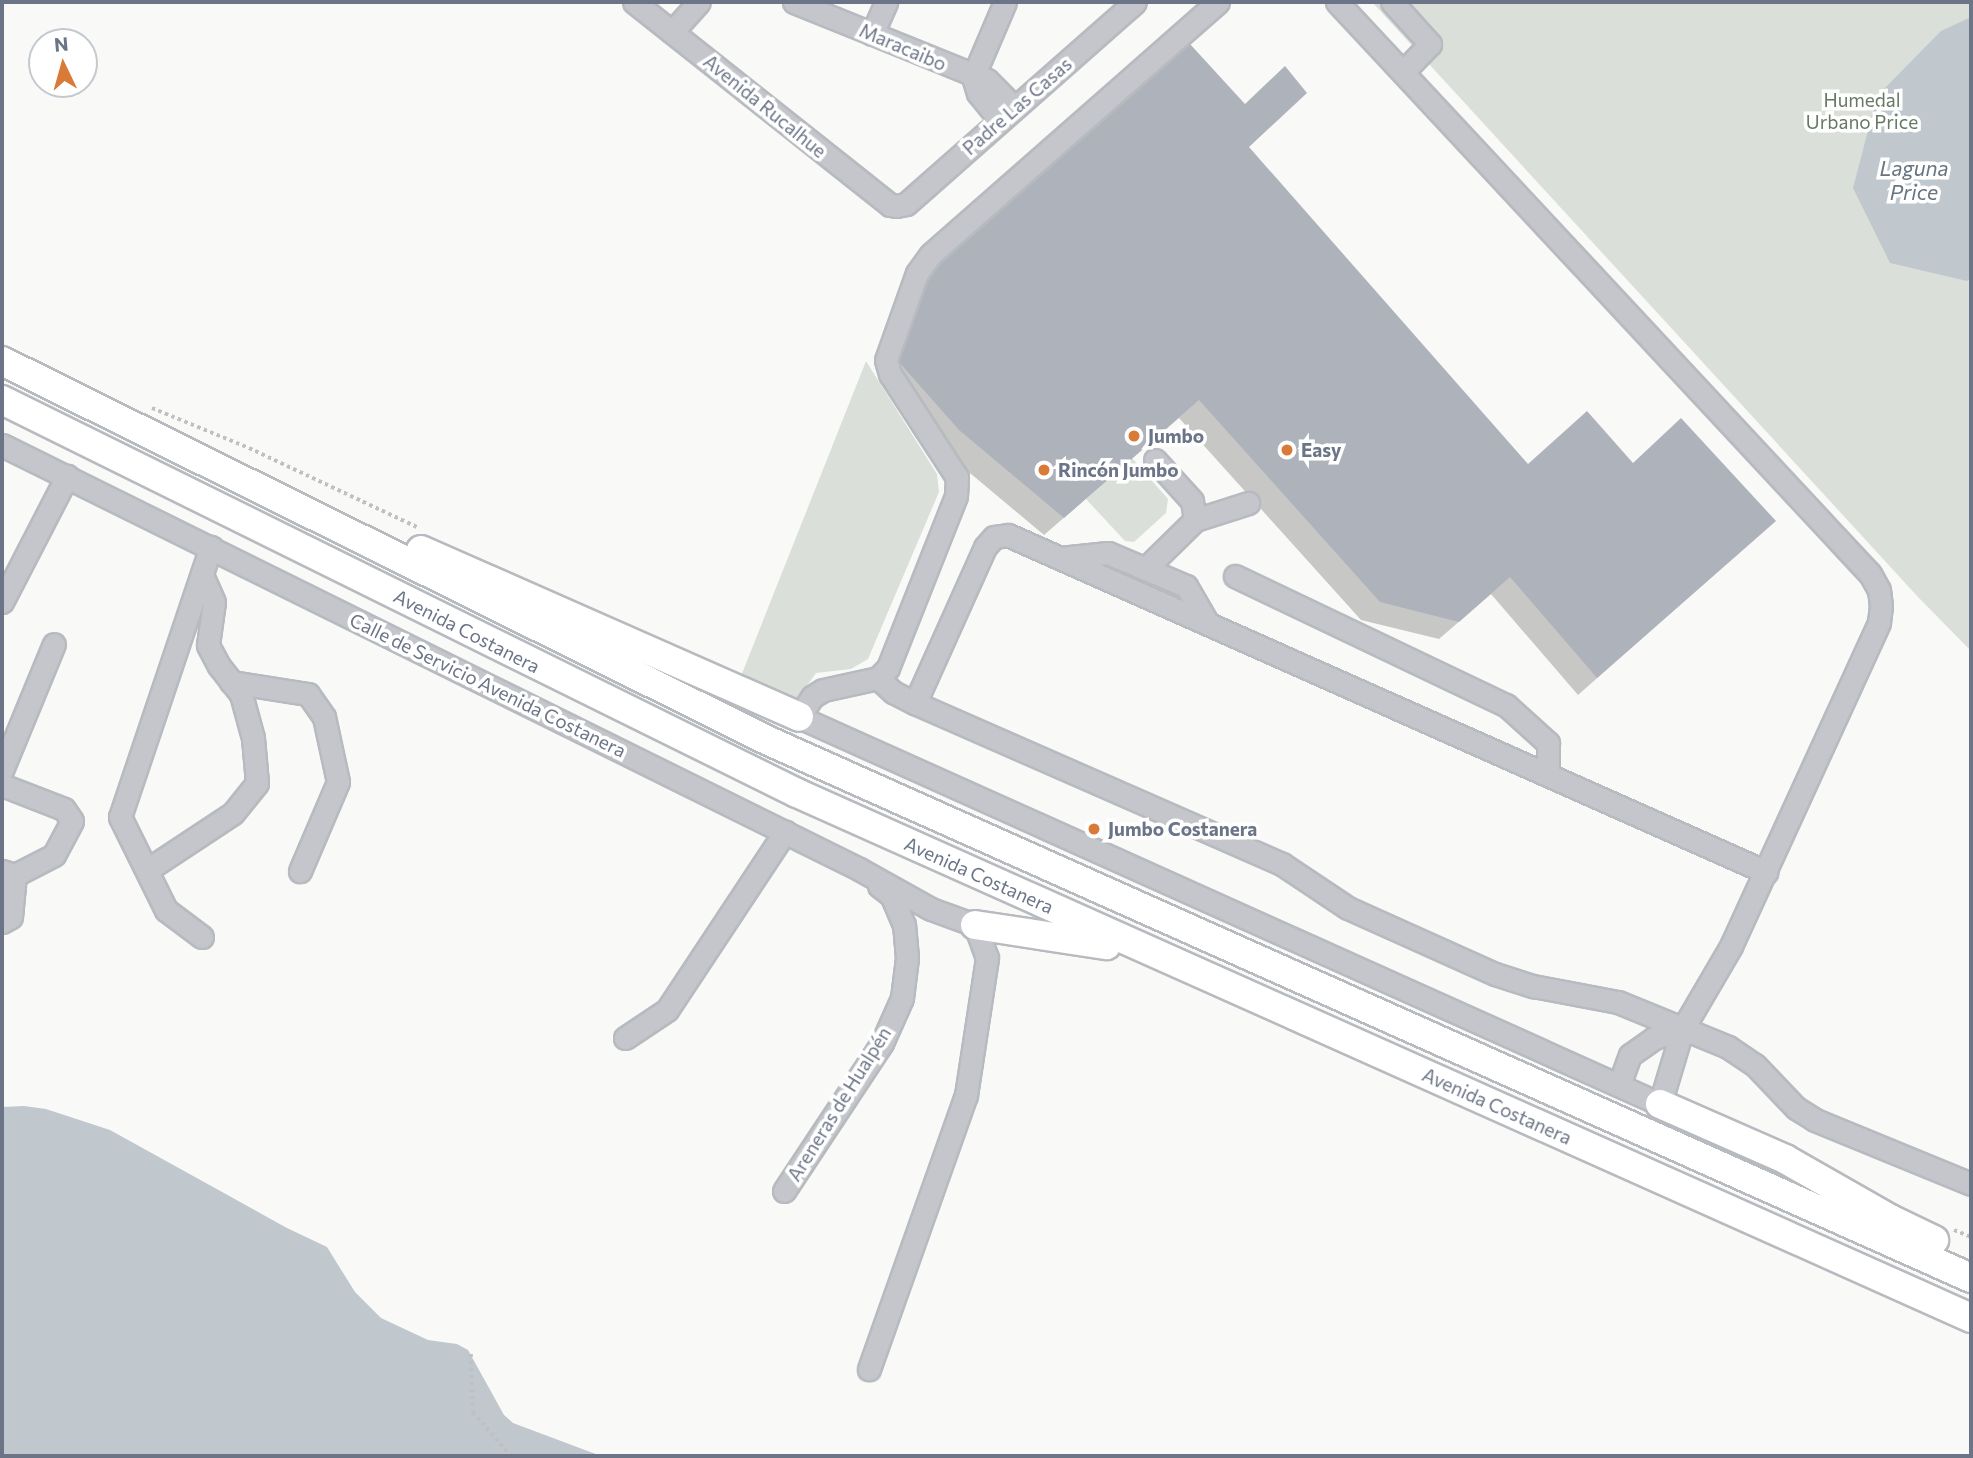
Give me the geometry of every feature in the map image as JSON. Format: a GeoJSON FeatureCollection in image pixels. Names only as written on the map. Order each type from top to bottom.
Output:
{"type":"FeatureCollection","features":[{"type":"Feature","properties":{"kind":"main road","name":"Avenida Costanera"},"geometry":{"type":"LineString","coordinates":[[2,360],[673,695],[864,785],[1971,1278]]}},
{"type":"Feature","properties":{"kind":"main road","name":"Avenida Costanera"},"geometry":{"type":"LineString","coordinates":[[2,400],[725,758],[1164,959],[1971,1318]]}},
{"type":"Feature","properties":{"kind":"main road"},"geometry":{"type":"LineString","coordinates":[[292,503],[486,576],[799,717]]}},
{"type":"Feature","properties":{"kind":"main road"},"geometry":{"type":"LineString","coordinates":[[975,925],[1087,941],[1164,959]]}},
{"type":"Feature","properties":{"kind":"main road"},"geometry":{"type":"LineString","coordinates":[[1660,1104],[1785,1159],[1890,1219],[1971,1257]]}},
{"type":"Feature","properties":{"kind":"street","name":"Avenida Rucalhue"},"geometry":{"type":"LineString","coordinates":[[634,2],[890,205],[896,206]]}},
{"type":"Feature","properties":{"kind":"street"},"geometry":{"type":"LineString","coordinates":[[672,32],[699,2]]}},
{"type":"Feature","properties":{"kind":"street","name":"Maracaibo"},"geometry":{"type":"LineString","coordinates":[[794,2],[973,77]]}},
{"type":"Feature","properties":{"kind":"street"},"geometry":{"type":"LineString","coordinates":[[872,34],[886,2]]}},
{"type":"Feature","properties":{"kind":"street"},"geometry":{"type":"LineString","coordinates":[[1005,2],[973,77],[978,93],[1007,113]]}},
{"type":"Feature","properties":{"kind":"street","name":"Padre Las Casas"},"geometry":{"type":"LineString","coordinates":[[896,206],[906,204],[1135,2]]}},
{"type":"Feature","properties":{"kind":"street"},"geometry":{"type":"LineString","coordinates":[[1219,2],[931,254],[917,273],[886,360],[890,374],[957,477],[956,496],[888,668],[878,678],[823,690],[812,697],[799,717],[1660,1104],[1682,1030],[1731,946],[1879,622],[1879,590],[1870,574],[1337,2]]}},
{"type":"Feature","properties":{"kind":"street"},"geometry":{"type":"LineString","coordinates":[[1392,2],[1430,44],[1403,72]]}},
{"type":"Feature","properties":{"kind":"street","name":"Calle de Servicio Avenida Costanera"},"geometry":{"type":"LineString","coordinates":[[2,445],[785,832],[931,909],[975,925]]}},
{"type":"Feature","properties":{"kind":"street"},"geometry":{"type":"LineString","coordinates":[[1155,460],[1192,501],[1195,520]]}},
{"type":"Feature","properties":{"kind":"street"},"geometry":{"type":"LineString","coordinates":[[2,602],[67,476]]}},
{"type":"Feature","properties":{"kind":"street"},"geometry":{"type":"LineString","coordinates":[[1145,569],[1195,520],[1248,503]]}},
{"type":"Feature","properties":{"kind":"street"},"geometry":{"type":"LineString","coordinates":[[915,703],[985,547],[994,537],[1008,535],[1766,872]]}},
{"type":"Feature","properties":{"kind":"street"},"geometry":{"type":"LineString","coordinates":[[202,937],[166,911],[120,817],[211,547]]}},
{"type":"Feature","properties":{"kind":"street"},"geometry":{"type":"LineString","coordinates":[[1060,558],[1108,553],[1186,586],[1208,624]]}},
{"type":"Feature","properties":{"kind":"street"},"geometry":{"type":"LineString","coordinates":[[147,870],[233,813],[257,783],[253,738],[241,694],[219,666],[208,645],[214,602],[202,575]]}},
{"type":"Feature","properties":{"kind":"street"},"geometry":{"type":"LineString","coordinates":[[1235,576],[1506,705],[1548,743],[1548,775]]}},
{"type":"Feature","properties":{"kind":"street"},"geometry":{"type":"LineString","coordinates":[[2,770],[54,644]]}},
{"type":"Feature","properties":{"kind":"street"},"geometry":{"type":"LineString","coordinates":[[878,678],[893,692],[915,703],[1282,863],[1348,908],[1495,974],[1533,986],[1618,1002],[1728,1047],[1742,1055],[1796,1108],[1815,1120],[1971,1184]]}},
{"type":"Feature","properties":{"kind":"street"},"geometry":{"type":"LineString","coordinates":[[231,682],[308,694],[324,717],[338,782],[300,871]]}},
{"type":"Feature","properties":{"kind":"street"},"geometry":{"type":"LineString","coordinates":[[2,785],[64,810],[72,821],[54,855],[8,873],[11,917],[2,922]]}},
{"type":"Feature","properties":{"kind":"street"},"geometry":{"type":"LineString","coordinates":[[625,1038],[667,1010],[785,832]]}},
{"type":"Feature","properties":{"kind":"street","name":"Areneras de Hualpén"},"geometry":{"type":"LineString","coordinates":[[784,1191],[882,1043],[902,998],[907,958],[904,925],[891,895],[859,869]]}},
{"type":"Feature","properties":{"kind":"street"},"geometry":{"type":"LineString","coordinates":[[869,1369],[966,1095],[987,958],[975,925]]}},
{"type":"Feature","properties":{"kind":"street"},"geometry":{"type":"LineString","coordinates":[[1619,1085],[1630,1055],[1654,1038],[1682,1030]]}},
{"type":"Feature","properties":{"kind":"path"},"geometry":{"type":"LineString","coordinates":[[471,1354],[472,1412],[510,1456]]}},
{"type":"Feature","properties":{"kind":"green space","name":"Humedal Urbano Price"},"geometry":{"type":"Polygon","coordinates":[[[1372,2],[1971,2],[1971,651],[1918,597],[1372,2]]]}},
{"type":"Feature","properties":{"kind":"green space"},"geometry":{"type":"Polygon","coordinates":[[[866,361],[937,474],[939,492],[868,659],[851,669],[816,673],[797,700],[741,676],[866,361]]]}},
{"type":"Feature","properties":{"kind":"green space"},"geometry":{"type":"Polygon","coordinates":[[[1132,458],[1168,499],[1166,513],[1134,542],[1125,541],[1086,499],[1132,458]]]}},
{"type":"Feature","properties":{"kind":"water","name":"Laguna Price"},"geometry":{"type":"Polygon","coordinates":[[[1971,17],[1971,278],[1967,281],[1890,263],[1853,188],[1877,96],[1941,31],[1971,17]]]}},
{"type":"Feature","properties":{"kind":"water"},"geometry":{"type":"Polygon","coordinates":[[[2,1107],[46,1109],[110,1130],[287,1228],[327,1247],[355,1292],[381,1318],[428,1340],[457,1344],[468,1350],[504,1415],[513,1423],[601,1456],[2,1456],[2,1107]]]}},
{"type":"Feature","properties":{"kind":"building"},"geometry":{"type":"Polygon","coordinates":[[[1190,44],[1245,104],[1285,66],[1307,93],[1249,147],[1528,464],[1587,411],[1633,463],[1681,418],[1776,521],[1597,678],[1510,577],[1459,622],[1380,602],[1199,400],[1064,518],[959,430],[898,361],[931,269],[1190,44]]]}},
{"type":"Feature","properties":{"kind":"place","name":"Jumbo"},"geometry":{"type":"Point","coordinates":[1134,436]}},
{"type":"Feature","properties":{"kind":"place","name":"Easy"},"geometry":{"type":"Point","coordinates":[1287,450]}},
{"type":"Feature","properties":{"kind":"place","name":"Rincón Jumbo"},"geometry":{"type":"Point","coordinates":[1044,470]}},
{"type":"Feature","properties":{"kind":"place","name":"Jumbo Costanera"},"geometry":{"type":"Point","coordinates":[1094,829]}}]}
